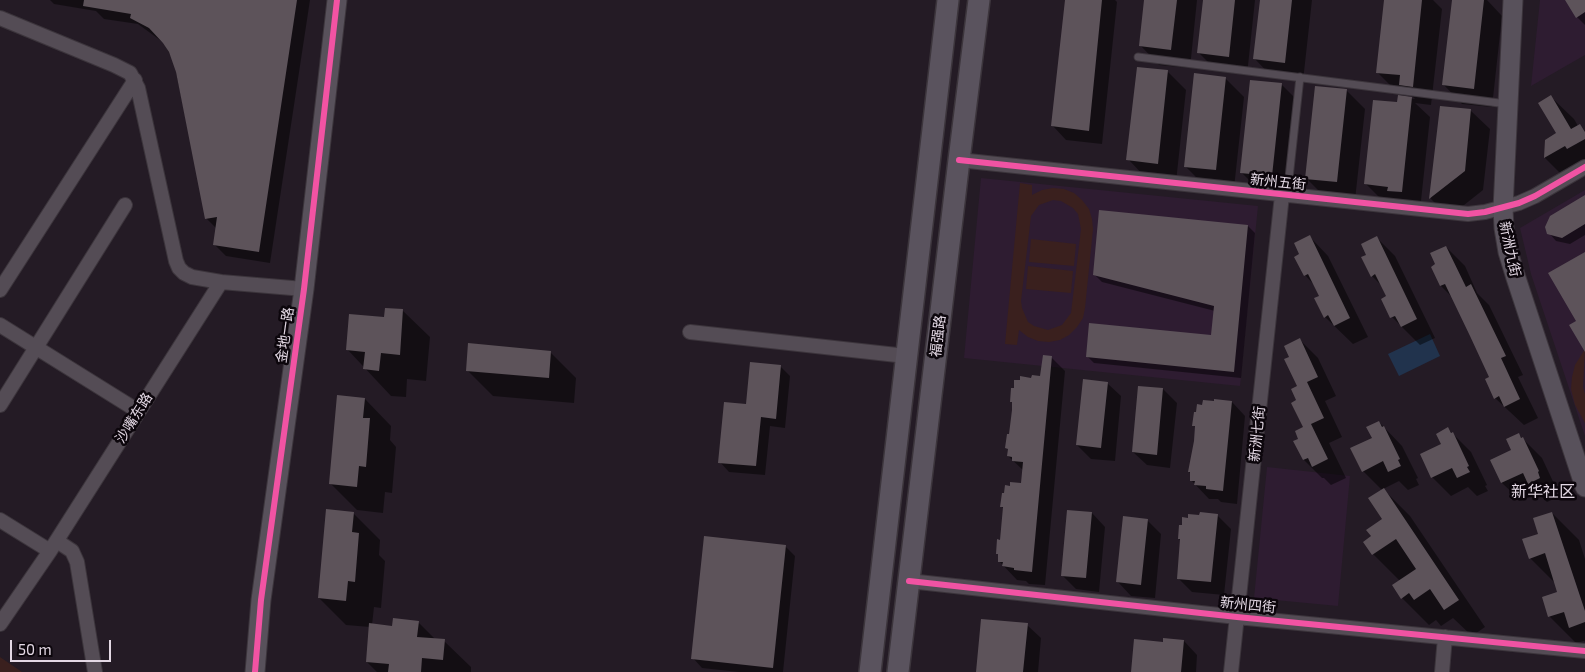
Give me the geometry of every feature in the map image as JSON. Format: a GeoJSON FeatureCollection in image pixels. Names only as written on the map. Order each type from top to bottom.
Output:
{"type":"FeatureCollection","features":[{"type":"Feature","properties":{"kind":"main road","name":"福强路"},"geometry":{"type":"LineString","coordinates":[[870,672],[948,0]]}},
{"type":"Feature","properties":{"kind":"main road","name":"福强路"},"geometry":{"type":"LineString","coordinates":[[898,672],[958,160],[979,0]]}},
{"type":"Feature","properties":{"kind":"street","name":"金地一路"},"geometry":{"type":"LineString","coordinates":[[255,672],[261,600],[304,290],[337,0]]}},
{"type":"Feature","properties":{"kind":"street","name":"新洲九街"},"geometry":{"type":"LineString","coordinates":[[1513,0],[1503,208],[1504,228],[1508,252],[1516,278],[1585,487]]}},
{"type":"Feature","properties":{"kind":"street"},"geometry":{"type":"LineString","coordinates":[[0,18],[130,73],[138,88],[176,261],[184,273],[192,277],[221,282],[304,290]]}},
{"type":"Feature","properties":{"kind":"street"},"geometry":{"type":"LineString","coordinates":[[0,290],[135,80]]}},
{"type":"Feature","properties":{"kind":"street","name":"新州五街"},"geometry":{"type":"LineString","coordinates":[[958,160],[1468,214],[1503,208],[1535,196],[1585,166]]}},
{"type":"Feature","properties":{"kind":"street","name":"新洲七街"},"geometry":{"type":"LineString","coordinates":[[1231,672],[1282,195]]}},
{"type":"Feature","properties":{"kind":"street"},"geometry":{"type":"LineString","coordinates":[[0,405],[125,205]]}},
{"type":"Feature","properties":{"kind":"street","name":"沙嘴东路"},"geometry":{"type":"LineString","coordinates":[[0,624],[54,546],[221,282]]}},
{"type":"Feature","properties":{"kind":"street"},"geometry":{"type":"LineString","coordinates":[[0,325],[138,412]]}},
{"type":"Feature","properties":{"kind":"street"},"geometry":{"type":"LineString","coordinates":[[690,332],[906,356]]}},
{"type":"Feature","properties":{"kind":"street"},"geometry":{"type":"LineString","coordinates":[[0,520],[54,546],[72,551],[78,562],[95,672]]}},
{"type":"Feature","properties":{"kind":"street","name":"新州四街"},"geometry":{"type":"LineString","coordinates":[[909,581],[1237,617],[1585,651]]}},
{"type":"Feature","properties":{"kind":"street"},"geometry":{"type":"LineString","coordinates":[[1442,672],[1445,637]]}},
{"type":"Feature","properties":{"kind":"lane"},"geometry":{"type":"LineString","coordinates":[[1138,56],[1508,104]]}},
{"type":"Feature","properties":{"kind":"lane"},"geometry":{"type":"LineString","coordinates":[[1282,195],[1288,178],[1300,77]]}},
{"type":"Feature","properties":{"kind":"shaded area"},"geometry":{"type":"Polygon","coordinates":[[[1540,0],[1585,0],[1585,55],[1531,86],[1540,0]]]}},
{"type":"Feature","properties":{"kind":"shaded area"},"geometry":{"type":"Polygon","coordinates":[[[981,178],[1258,206],[1240,386],[964,358],[981,178]]]}},
{"type":"Feature","properties":{"kind":"shaded area"},"geometry":{"type":"Polygon","coordinates":[[[1020,183],[1032,185],[1032,195],[1042,190],[1053,188],[1064,189],[1074,193],[1089,209],[1093,229],[1083,318],[1069,335],[1060,340],[1038,341],[1028,337],[1019,330],[1017,345],[1005,344],[1020,183]],[[1053,200],[1039,205],[1031,216],[1021,301],[1028,322],[1048,330],[1062,325],[1071,313],[1081,229],[1078,214],[1073,208],[1061,201],[1053,200]]]}},
{"type":"Feature","properties":{"kind":"shaded area"},"geometry":{"type":"Polygon","coordinates":[[[1585,190],[1585,436],[1531,274],[1520,228],[1585,190]]]}},
{"type":"Feature","properties":{"kind":"shaded area"},"geometry":{"type":"Polygon","coordinates":[[[1031,239],[1076,244],[1074,266],[1029,262],[1031,239]]]}},
{"type":"Feature","properties":{"kind":"shaded area"},"geometry":{"type":"Polygon","coordinates":[[[1028,266],[1073,271],[1071,293],[1026,289],[1028,266]]]}},
{"type":"Feature","properties":{"kind":"shaded area"},"geometry":{"type":"Polygon","coordinates":[[[1585,349],[1583,387],[1585,394],[1585,423],[1575,405],[1571,389],[1575,365],[1585,349]]]}},
{"type":"Feature","properties":{"kind":"shaded area"},"geometry":{"type":"Polygon","coordinates":[[[1267,467],[1350,476],[1338,606],[1254,598],[1267,467]]]}},
{"type":"Feature","properties":{"kind":"shaded area"},"geometry":{"type":"Polygon","coordinates":[[[0,657],[22,672],[0,672],[0,657]]]}},
{"type":"Feature","properties":{"kind":"water"},"geometry":{"type":"Polygon","coordinates":[[[1430,334],[1440,356],[1399,376],[1388,354],[1430,334]]]}},
{"type":"Feature","properties":{"kind":"building"},"geometry":{"type":"Polygon","coordinates":[[[84,0],[297,0],[259,252],[213,245],[217,217],[205,219],[176,72],[169,52],[163,43],[149,28],[130,18],[131,14],[83,6],[84,0]]]}},
{"type":"Feature","properties":{"kind":"building"},"geometry":{"type":"Polygon","coordinates":[[[1065,0],[1102,0],[1089,131],[1051,126],[1065,0]]]}},
{"type":"Feature","properties":{"kind":"building"},"geometry":{"type":"Polygon","coordinates":[[[1144,0],[1177,0],[1171,50],[1139,46],[1144,0]]]}},
{"type":"Feature","properties":{"kind":"building"},"geometry":{"type":"Polygon","coordinates":[[[1203,0],[1235,0],[1229,57],[1197,53],[1203,0]]]}},
{"type":"Feature","properties":{"kind":"building"},"geometry":{"type":"Polygon","coordinates":[[[1260,0],[1292,0],[1285,63],[1253,59],[1260,0]]]}},
{"type":"Feature","properties":{"kind":"building"},"geometry":{"type":"Polygon","coordinates":[[[1384,0],[1422,0],[1413,87],[1399,85],[1400,75],[1376,73],[1384,0]]]}},
{"type":"Feature","properties":{"kind":"building"},"geometry":{"type":"Polygon","coordinates":[[[1452,0],[1484,0],[1474,89],[1442,85],[1452,0]]]}},
{"type":"Feature","properties":{"kind":"building"},"geometry":{"type":"Polygon","coordinates":[[[1565,0],[1585,0],[1585,12],[1576,18],[1565,0]]]}},
{"type":"Feature","properties":{"kind":"building"},"geometry":{"type":"Polygon","coordinates":[[[1137,67],[1168,70],[1158,164],[1126,160],[1137,67]]]}},
{"type":"Feature","properties":{"kind":"building"},"geometry":{"type":"Polygon","coordinates":[[[1194,73],[1226,77],[1216,170],[1184,167],[1194,73]]]}},
{"type":"Feature","properties":{"kind":"building"},"geometry":{"type":"Polygon","coordinates":[[[1250,80],[1282,83],[1272,176],[1240,173],[1250,80]]]}},
{"type":"Feature","properties":{"kind":"building"},"geometry":{"type":"Polygon","coordinates":[[[1315,86],[1347,89],[1337,182],[1305,179],[1315,86]]]}},
{"type":"Feature","properties":{"kind":"building"},"geometry":{"type":"Polygon","coordinates":[[[1398,95],[1412,97],[1402,192],[1387,191],[1388,187],[1364,184],[1373,100],[1397,102],[1398,95]]]}},
{"type":"Feature","properties":{"kind":"building"},"geometry":{"type":"Polygon","coordinates":[[[1551,95],[1571,129],[1580,124],[1585,132],[1585,139],[1567,149],[1565,146],[1544,158],[1545,140],[1556,133],[1538,103],[1551,95]]]}},
{"type":"Feature","properties":{"kind":"building"},"geometry":{"type":"Polygon","coordinates":[[[1440,106],[1471,109],[1465,171],[1429,199],[1440,106]]]}},
{"type":"Feature","properties":{"kind":"building"},"geometry":{"type":"Polygon","coordinates":[[[1585,195],[1585,224],[1562,238],[1547,234],[1545,227],[1550,216],[1585,195]]]}},
{"type":"Feature","properties":{"kind":"building"},"geometry":{"type":"Polygon","coordinates":[[[1099,210],[1248,225],[1234,372],[1086,357],[1089,323],[1211,335],[1214,306],[1093,275],[1099,210]]]}},
{"type":"Feature","properties":{"kind":"building"},"geometry":{"type":"Polygon","coordinates":[[[1310,235],[1350,318],[1334,326],[1328,315],[1324,318],[1314,298],[1319,296],[1308,274],[1304,276],[1294,257],[1299,254],[1294,243],[1310,235]]]}},
{"type":"Feature","properties":{"kind":"building"},"geometry":{"type":"Polygon","coordinates":[[[1377,236],[1417,319],[1401,327],[1395,316],[1390,318],[1381,299],[1386,296],[1375,274],[1371,277],[1361,257],[1366,255],[1361,244],[1377,236]]]}},
{"type":"Feature","properties":{"kind":"building"},"geometry":{"type":"Polygon","coordinates":[[[1446,246],[1466,287],[1471,284],[1506,356],[1501,358],[1520,399],[1504,407],[1499,396],[1494,399],[1485,379],[1489,377],[1470,336],[1445,284],[1440,286],[1431,267],[1435,264],[1430,253],[1446,246]]]}},
{"type":"Feature","properties":{"kind":"building"},"geometry":{"type":"Polygon","coordinates":[[[1585,252],[1585,352],[1569,325],[1576,321],[1548,273],[1585,252]]]}},
{"type":"Feature","properties":{"kind":"building"},"geometry":{"type":"Polygon","coordinates":[[[385,308],[403,309],[400,355],[381,353],[379,371],[363,369],[365,352],[346,350],[349,314],[384,317],[385,308]]]}},
{"type":"Feature","properties":{"kind":"building"},"geometry":{"type":"Polygon","coordinates":[[[1300,338],[1318,377],[1307,382],[1324,418],[1311,424],[1328,459],[1312,467],[1308,458],[1303,460],[1293,441],[1298,439],[1295,431],[1303,427],[1291,403],[1296,400],[1291,389],[1297,386],[1284,359],[1289,357],[1284,346],[1300,338]]]}},
{"type":"Feature","properties":{"kind":"building"},"geometry":{"type":"Polygon","coordinates":[[[468,343],[551,351],[549,378],[466,371],[468,343]]]}},
{"type":"Feature","properties":{"kind":"building"},"geometry":{"type":"Polygon","coordinates":[[[1043,355],[1052,356],[1032,572],[1014,570],[1014,568],[1002,566],[1003,562],[998,562],[998,554],[996,554],[997,539],[1000,540],[1003,507],[1000,507],[1002,493],[1004,493],[1005,485],[1010,486],[1010,482],[1021,483],[1023,462],[1012,461],[1012,457],[1007,456],[1008,449],[1005,448],[1012,410],[1012,402],[1010,402],[1011,388],[1014,388],[1014,380],[1020,380],[1020,376],[1031,378],[1032,375],[1040,376],[1043,355]]]}},
{"type":"Feature","properties":{"kind":"building"},"geometry":{"type":"Polygon","coordinates":[[[750,362],[781,365],[776,419],[761,417],[756,466],[718,463],[724,402],[746,404],[750,362]]]}},
{"type":"Feature","properties":{"kind":"building"},"geometry":{"type":"Polygon","coordinates":[[[1083,379],[1108,382],[1101,448],[1076,445],[1083,379]]]}},
{"type":"Feature","properties":{"kind":"building"},"geometry":{"type":"Polygon","coordinates":[[[1138,386],[1163,388],[1157,455],[1132,452],[1138,386]]]}},
{"type":"Feature","properties":{"kind":"building"},"geometry":{"type":"Polygon","coordinates":[[[337,395],[365,398],[363,418],[370,418],[366,467],[359,466],[357,487],[329,484],[337,395]]]}},
{"type":"Feature","properties":{"kind":"building"},"geometry":{"type":"Polygon","coordinates":[[[1214,399],[1232,401],[1223,491],[1194,485],[1195,481],[1190,481],[1190,472],[1188,472],[1194,441],[1195,426],[1192,426],[1194,412],[1196,412],[1197,404],[1202,405],[1203,400],[1214,401],[1214,399]]]}},
{"type":"Feature","properties":{"kind":"building"},"geometry":{"type":"Polygon","coordinates":[[[1379,421],[1382,427],[1384,426],[1400,459],[1398,460],[1401,466],[1388,472],[1383,461],[1362,472],[1350,448],[1372,438],[1366,427],[1379,421]]]}},
{"type":"Feature","properties":{"kind":"building"},"geometry":{"type":"Polygon","coordinates":[[[1448,427],[1451,433],[1453,432],[1470,472],[1457,478],[1452,468],[1431,478],[1420,454],[1441,444],[1436,434],[1448,427]]]}},
{"type":"Feature","properties":{"kind":"building"},"geometry":{"type":"Polygon","coordinates":[[[1519,433],[1521,438],[1523,437],[1539,471],[1540,478],[1528,484],[1523,473],[1501,483],[1490,460],[1511,450],[1506,439],[1519,433]]]}},
{"type":"Feature","properties":{"kind":"building"},"geometry":{"type":"Polygon","coordinates":[[[1384,488],[1459,600],[1444,610],[1430,589],[1414,600],[1409,593],[1401,599],[1392,585],[1416,569],[1396,539],[1372,555],[1363,542],[1371,536],[1366,530],[1382,519],[1368,498],[1384,488]]]}},
{"type":"Feature","properties":{"kind":"building"},"geometry":{"type":"Polygon","coordinates":[[[326,509],[354,512],[352,532],[359,533],[355,582],[348,581],[346,601],[318,598],[326,509]]]}},
{"type":"Feature","properties":{"kind":"building"},"geometry":{"type":"Polygon","coordinates":[[[1067,510],[1092,512],[1086,578],[1061,576],[1067,510]]]}},
{"type":"Feature","properties":{"kind":"building"},"geometry":{"type":"Polygon","coordinates":[[[1200,512],[1218,514],[1211,582],[1177,579],[1180,539],[1178,539],[1179,525],[1182,525],[1182,517],[1188,518],[1188,514],[1199,515],[1200,512]]]}},
{"type":"Feature","properties":{"kind":"building"},"geometry":{"type":"Polygon","coordinates":[[[1552,512],[1585,611],[1585,622],[1569,628],[1564,612],[1548,617],[1542,597],[1557,592],[1545,553],[1529,559],[1522,539],[1538,534],[1533,518],[1552,512]]]}},
{"type":"Feature","properties":{"kind":"building"},"geometry":{"type":"Polygon","coordinates":[[[1123,516],[1148,519],[1141,585],[1116,582],[1123,516]]]}},
{"type":"Feature","properties":{"kind":"building"},"geometry":{"type":"Polygon","coordinates":[[[704,536],[786,545],[773,668],[691,659],[704,536]]]}},
{"type":"Feature","properties":{"kind":"building"},"geometry":{"type":"Polygon","coordinates":[[[393,618],[419,621],[417,637],[445,639],[443,660],[422,658],[421,672],[388,672],[389,664],[366,662],[369,623],[392,626],[393,618]]]}},
{"type":"Feature","properties":{"kind":"building"},"geometry":{"type":"Polygon","coordinates":[[[981,619],[1028,623],[1023,672],[976,672],[981,619]]]}},
{"type":"Feature","properties":{"kind":"building"},"geometry":{"type":"Polygon","coordinates":[[[1163,638],[1184,640],[1181,672],[1131,672],[1134,639],[1163,642],[1163,638]]]}},
{"type":"Feature","properties":{"kind":"cycle path"},"geometry":{"type":"LineString","coordinates":[[255,672],[261,600],[304,289],[337,0]]}},
{"type":"Feature","properties":{"kind":"cycle path"},"geometry":{"type":"LineString","coordinates":[[959,160],[1468,214],[1485,212],[1519,203],[1535,196],[1585,167]]}},
{"type":"Feature","properties":{"kind":"cycle path"},"geometry":{"type":"LineString","coordinates":[[909,581],[1237,617],[1585,651]]}},
{"type":"Feature","properties":{"kind":"district","name":"新华社区"},"geometry":{"type":"Point","coordinates":[1543,492]}}]}
